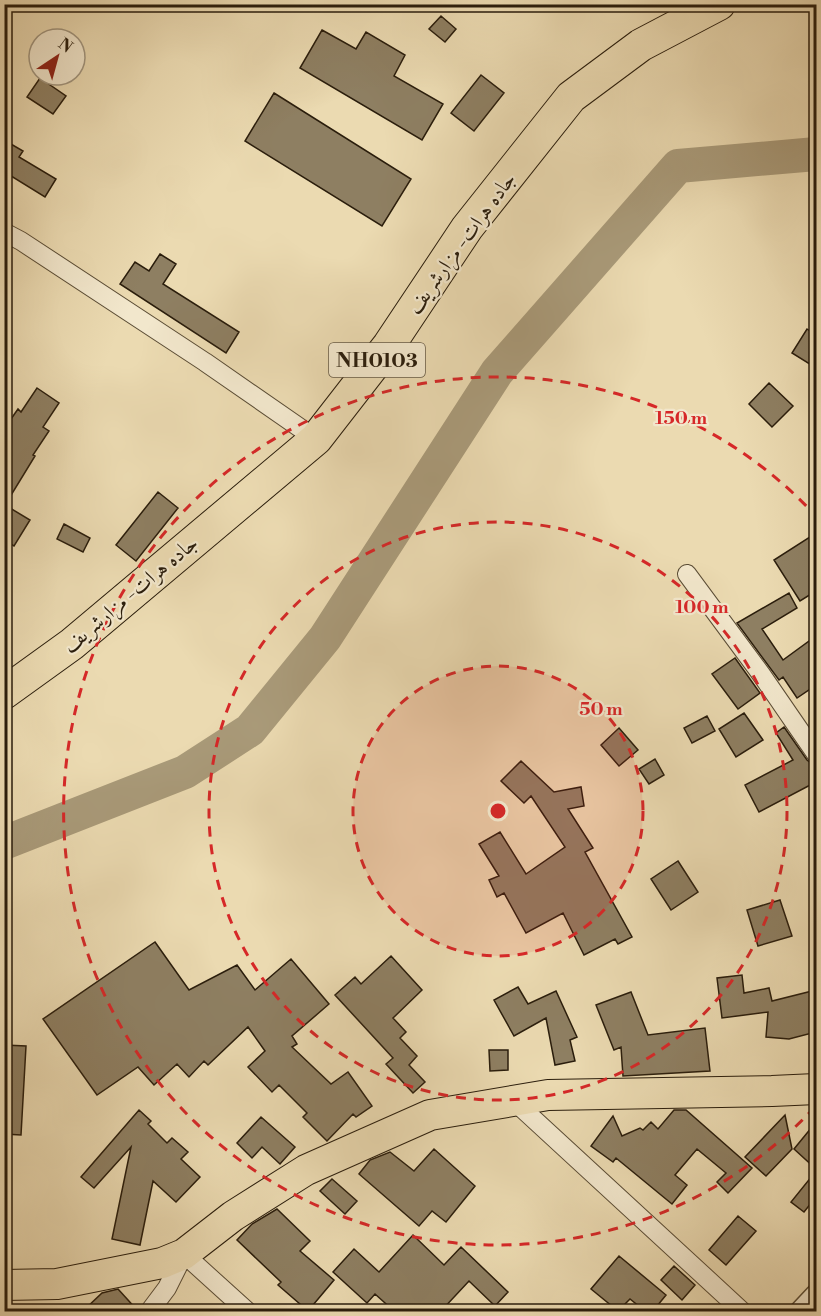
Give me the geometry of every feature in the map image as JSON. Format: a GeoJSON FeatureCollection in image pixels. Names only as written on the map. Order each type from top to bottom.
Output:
{"type":"FeatureCollection","features":[{"type":"Feature","properties":{"kind":"highway","name":"جاده هرات- مزارشریف"},"geometry":{"type":"LineString","coordinates":[[4,693],[72,644],[316,439],[389,345],[467,228],[571,97],[641,45],[719,4]]}},
{"type":"Feature","properties":{"kind":"main road"},"geometry":{"type":"LineString","coordinates":[[4,1285],[57,1284],[162,1263],[184,1254],[233,1216],[306,1170],[430,1115],[548,1095],[816,1089]]}},
{"type":"Feature","properties":{"kind":"street"},"geometry":{"type":"LineString","coordinates":[[4,232],[196,356],[316,439]]}},
{"type":"Feature","properties":{"kind":"street"},"geometry":{"type":"LineString","coordinates":[[687,574],[761,674],[816,754]]}},
{"type":"Feature","properties":{"kind":"street"},"geometry":{"type":"LineString","coordinates":[[513,1100],[743,1311]]}},
{"type":"Feature","properties":{"kind":"street"},"geometry":{"type":"LineString","coordinates":[[149,1311],[167,1288],[184,1254],[248,1311]]}},
{"type":"Feature","properties":{"kind":"street"},"geometry":{"type":"LineString","coordinates":[[801,1311],[816,1296]]}},
{"type":"Feature","properties":{"kind":"building"},"geometry":{"type":"Polygon","coordinates":[[[441,16],[456,29],[445,42],[429,29],[441,16]]]}},
{"type":"Feature","properties":{"kind":"building"},"geometry":{"type":"Polygon","coordinates":[[[322,30],[356,49],[366,32],[405,55],[394,76],[443,104],[422,140],[300,68],[322,30]]]}},
{"type":"Feature","properties":{"kind":"building"},"geometry":{"type":"Polygon","coordinates":[[[481,75],[504,93],[474,131],[451,113],[481,75]]]}},
{"type":"Feature","properties":{"kind":"building"},"geometry":{"type":"Polygon","coordinates":[[[34,87],[53,87],[66,96],[53,114],[27,97],[34,87]]]}},
{"type":"Feature","properties":{"kind":"building"},"geometry":{"type":"Polygon","coordinates":[[[274,93],[411,179],[382,226],[245,141],[274,93]]]}},
{"type":"Feature","properties":{"kind":"building"},"geometry":{"type":"Polygon","coordinates":[[[4,140],[23,151],[19,157],[56,179],[45,197],[8,174],[4,180],[4,140]]]}},
{"type":"Feature","properties":{"kind":"building"},"geometry":{"type":"Polygon","coordinates":[[[160,254],[176,264],[163,284],[239,332],[226,353],[120,284],[135,262],[149,271],[160,254]]]}},
{"type":"Feature","properties":{"kind":"building"},"geometry":{"type":"Polygon","coordinates":[[[807,329],[816,335],[816,368],[792,353],[807,329]]]}},
{"type":"Feature","properties":{"kind":"building"},"geometry":{"type":"Polygon","coordinates":[[[769,383],[793,406],[772,427],[749,404],[769,383]]]}},
{"type":"Feature","properties":{"kind":"building"},"geometry":{"type":"Polygon","coordinates":[[[37,388],[59,403],[43,427],[49,431],[5,505],[30,520],[14,546],[4,540],[4,429],[18,409],[21,412],[37,388]]]}},
{"type":"Feature","properties":{"kind":"building"},"geometry":{"type":"Polygon","coordinates":[[[158,492],[178,508],[136,561],[116,545],[158,492]]]}},
{"type":"Feature","properties":{"kind":"building"},"geometry":{"type":"Polygon","coordinates":[[[64,524],[90,538],[83,552],[57,539],[64,524]]]}},
{"type":"Feature","properties":{"kind":"building"},"geometry":{"type":"Polygon","coordinates":[[[816,533],[816,591],[800,601],[774,560],[816,533]]]}},
{"type":"Feature","properties":{"kind":"building"},"geometry":{"type":"Polygon","coordinates":[[[789,593],[797,608],[762,629],[783,660],[816,636],[816,685],[797,698],[783,677],[779,680],[737,623],[789,593]]]}},
{"type":"Feature","properties":{"kind":"building"},"geometry":{"type":"Polygon","coordinates":[[[735,658],[760,693],[738,709],[712,674],[735,658]]]}},
{"type":"Feature","properties":{"kind":"building"},"geometry":{"type":"Polygon","coordinates":[[[744,713],[763,740],[736,757],[719,729],[744,713]]]}},
{"type":"Feature","properties":{"kind":"building"},"geometry":{"type":"Polygon","coordinates":[[[707,716],[715,731],[692,743],[684,728],[707,716]]]}},
{"type":"Feature","properties":{"kind":"building"},"geometry":{"type":"Polygon","coordinates":[[[784,727],[807,760],[816,767],[816,782],[759,812],[745,785],[793,760],[776,733],[784,727]]]}},
{"type":"Feature","properties":{"kind":"building"},"geometry":{"type":"Polygon","coordinates":[[[619,728],[638,750],[619,766],[601,745],[619,728]]]}},
{"type":"Feature","properties":{"kind":"building"},"geometry":{"type":"Polygon","coordinates":[[[655,759],[664,775],[649,784],[639,769],[655,759]]]}},
{"type":"Feature","properties":{"kind":"building"},"geometry":{"type":"Polygon","coordinates":[[[521,761],[554,792],[581,787],[584,806],[568,809],[593,848],[585,852],[632,937],[618,944],[615,939],[584,955],[563,913],[526,933],[504,893],[497,897],[489,880],[499,876],[479,844],[500,832],[526,874],[565,847],[531,796],[524,803],[501,781],[521,761]]]}},
{"type":"Feature","properties":{"kind":"building"},"geometry":{"type":"Polygon","coordinates":[[[678,861],[698,892],[671,910],[651,879],[678,861]]]}},
{"type":"Feature","properties":{"kind":"building"},"geometry":{"type":"Polygon","coordinates":[[[780,900],[792,936],[758,946],[747,910],[780,900]]]}},
{"type":"Feature","properties":{"kind":"building"},"geometry":{"type":"Polygon","coordinates":[[[155,942],[189,990],[237,965],[255,990],[291,959],[329,1004],[292,1036],[297,1044],[292,1047],[331,1084],[348,1072],[372,1106],[356,1117],[353,1114],[327,1141],[303,1117],[307,1113],[279,1085],[272,1092],[248,1067],[265,1051],[248,1027],[208,1065],[204,1061],[189,1077],[177,1064],[154,1085],[138,1067],[97,1095],[43,1019],[155,942]]]}},
{"type":"Feature","properties":{"kind":"building"},"geometry":{"type":"Polygon","coordinates":[[[391,956],[422,990],[393,1018],[406,1032],[400,1038],[417,1056],[409,1065],[425,1082],[413,1093],[386,1064],[393,1058],[335,995],[355,977],[361,984],[391,956]]]}},
{"type":"Feature","properties":{"kind":"building"},"geometry":{"type":"Polygon","coordinates":[[[742,975],[744,993],[769,988],[772,1001],[816,990],[816,1032],[789,1039],[766,1037],[768,1012],[722,1018],[717,978],[742,975]]]}},
{"type":"Feature","properties":{"kind":"building"},"geometry":{"type":"Polygon","coordinates":[[[518,987],[528,1004],[556,991],[577,1037],[570,1040],[575,1061],[555,1065],[546,1018],[514,1036],[494,1000],[518,987]]]}},
{"type":"Feature","properties":{"kind":"building"},"geometry":{"type":"Polygon","coordinates":[[[631,992],[648,1035],[705,1028],[710,1071],[623,1076],[621,1047],[614,1050],[596,1005],[631,992]]]}},
{"type":"Feature","properties":{"kind":"building"},"geometry":{"type":"Polygon","coordinates":[[[4,1045],[26,1046],[21,1135],[4,1134],[4,1045]]]}},
{"type":"Feature","properties":{"kind":"building"},"geometry":{"type":"Polygon","coordinates":[[[489,1050],[508,1050],[508,1070],[490,1071],[489,1050]]]}},
{"type":"Feature","properties":{"kind":"building"},"geometry":{"type":"Polygon","coordinates":[[[139,1110],[151,1121],[148,1124],[167,1143],[172,1138],[188,1152],[181,1159],[200,1177],[176,1202],[153,1181],[140,1245],[112,1239],[131,1147],[94,1188],[81,1177],[139,1110]]]}},
{"type":"Feature","properties":{"kind":"building"},"geometry":{"type":"Polygon","coordinates":[[[674,1110],[686,1110],[752,1168],[728,1193],[717,1182],[726,1173],[697,1149],[675,1175],[687,1185],[672,1204],[616,1158],[613,1162],[591,1146],[613,1116],[622,1136],[640,1128],[643,1130],[651,1122],[658,1129],[674,1110]]]}},
{"type":"Feature","properties":{"kind":"building"},"geometry":{"type":"Polygon","coordinates":[[[785,1115],[792,1149],[766,1176],[745,1157],[785,1115]]]}},
{"type":"Feature","properties":{"kind":"building"},"geometry":{"type":"Polygon","coordinates":[[[261,1117],[295,1147],[280,1164],[262,1147],[252,1158],[237,1143],[261,1117]]]}},
{"type":"Feature","properties":{"kind":"building"},"geometry":{"type":"Polygon","coordinates":[[[816,1122],[816,1169],[794,1149],[816,1122]]]}},
{"type":"Feature","properties":{"kind":"building"},"geometry":{"type":"Polygon","coordinates":[[[434,1149],[475,1186],[446,1222],[432,1211],[419,1226],[359,1174],[370,1160],[390,1152],[414,1171],[434,1149]]]}},
{"type":"Feature","properties":{"kind":"building"},"geometry":{"type":"Polygon","coordinates":[[[816,1171],[816,1197],[804,1212],[791,1202],[816,1171]]]}},
{"type":"Feature","properties":{"kind":"building"},"geometry":{"type":"Polygon","coordinates":[[[332,1179],[357,1201],[345,1214],[320,1191],[332,1179]]]}},
{"type":"Feature","properties":{"kind":"building"},"geometry":{"type":"Polygon","coordinates":[[[277,1209],[310,1241],[300,1251],[334,1280],[308,1311],[278,1285],[281,1282],[237,1240],[252,1224],[277,1209]]]}},
{"type":"Feature","properties":{"kind":"building"},"geometry":{"type":"Polygon","coordinates":[[[738,1216],[756,1231],[726,1265],[709,1250],[738,1216]]]}},
{"type":"Feature","properties":{"kind":"building"},"geometry":{"type":"Polygon","coordinates":[[[413,1235],[444,1265],[461,1247],[508,1292],[495,1306],[469,1281],[441,1311],[394,1311],[375,1294],[367,1303],[333,1272],[354,1249],[379,1272],[413,1235]]]}},
{"type":"Feature","properties":{"kind":"building"},"geometry":{"type":"Polygon","coordinates":[[[619,1256],[666,1295],[653,1311],[645,1311],[630,1299],[618,1311],[591,1289],[619,1256]]]}},
{"type":"Feature","properties":{"kind":"building"},"geometry":{"type":"Polygon","coordinates":[[[674,1266],[695,1285],[682,1300],[661,1280],[674,1266]]]}},
{"type":"Feature","properties":{"kind":"building"},"geometry":{"type":"Polygon","coordinates":[[[118,1289],[138,1311],[83,1311],[102,1293],[118,1289]]]}},
{"type":"Feature","properties":{"kind":"waterway"},"geometry":{"type":"LineString","coordinates":[[4,843],[185,772],[250,730],[325,638],[497,372],[678,166],[816,154]]}}]}
